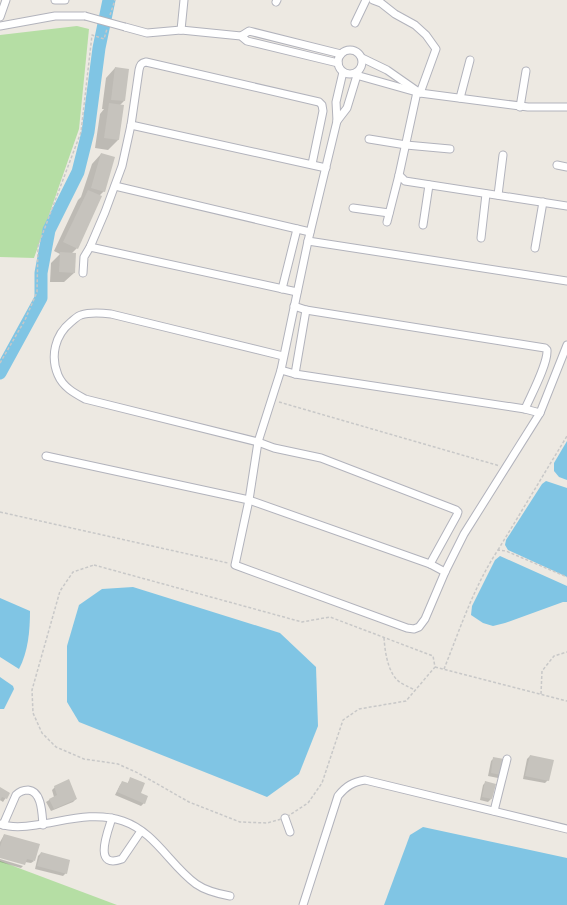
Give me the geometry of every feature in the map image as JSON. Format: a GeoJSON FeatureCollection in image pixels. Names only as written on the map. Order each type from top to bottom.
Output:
{"type":"FeatureCollection","features":[{"type":"Feature","properties":{"kind":"street"},"geometry":{"type":"LineString","coordinates":[[0,17],[6,0]]}},
{"type":"Feature","properties":{"kind":"street"},"geometry":{"type":"LineString","coordinates":[[55,0],[65,0]]}},
{"type":"Feature","properties":{"kind":"street"},"geometry":{"type":"LineString","coordinates":[[181,30],[184,0]]}},
{"type":"Feature","properties":{"kind":"street"},"geometry":{"type":"LineString","coordinates":[[356,23],[366,0]]}},
{"type":"Feature","properties":{"kind":"street"},"geometry":{"type":"LineString","coordinates":[[373,0],[415,25],[426,35],[436,49],[419,93],[387,222]]}},
{"type":"Feature","properties":{"kind":"street"},"geometry":{"type":"LineString","coordinates":[[0,26],[55,16],[85,16],[147,33],[181,30],[241,36],[247,41],[338,63]]}},
{"type":"Feature","properties":{"kind":"street"},"geometry":{"type":"LineString","coordinates":[[241,36],[249,31],[341,54]]}},
{"type":"Feature","properties":{"kind":"street"},"geometry":{"type":"LineString","coordinates":[[419,93],[387,70],[362,58],[355,50],[350,49],[341,54],[338,58],[338,63],[343,72],[348,74],[357,74],[419,93],[520,107],[567,107]]}},
{"type":"Feature","properties":{"kind":"street"},"geometry":{"type":"LineString","coordinates":[[337,120],[347,108],[357,74],[361,68],[362,58]]}},
{"type":"Feature","properties":{"kind":"street"},"geometry":{"type":"LineString","coordinates":[[460,98],[470,60]]}},
{"type":"Feature","properties":{"kind":"street"},"geometry":{"type":"LineString","coordinates":[[83,273],[84,258],[90,247],[122,166],[132,125],[139,70],[142,63],[146,62],[319,102],[322,105],[322,111],[312,164]]}},
{"type":"Feature","properties":{"kind":"street"},"geometry":{"type":"LineString","coordinates":[[520,107],[526,71]]}},
{"type":"Feature","properties":{"kind":"street"},"geometry":{"type":"LineString","coordinates":[[343,72],[336,102],[337,120],[310,232],[281,370],[258,442],[235,565],[407,628],[414,629],[419,627],[425,619],[445,572],[464,534],[540,413],[567,345]]}},
{"type":"Feature","properties":{"kind":"street"},"geometry":{"type":"LineString","coordinates":[[132,125],[326,168]]}},
{"type":"Feature","properties":{"kind":"street"},"geometry":{"type":"LineString","coordinates":[[369,140],[450,149]]}},
{"type":"Feature","properties":{"kind":"street"},"geometry":{"type":"LineString","coordinates":[[498,195],[503,155]]}},
{"type":"Feature","properties":{"kind":"street"},"geometry":{"type":"LineString","coordinates":[[558,165],[567,167]]}},
{"type":"Feature","properties":{"kind":"street"},"geometry":{"type":"LineString","coordinates":[[399,175],[405,181],[567,206]]}},
{"type":"Feature","properties":{"kind":"street"},"geometry":{"type":"LineString","coordinates":[[423,225],[429,185]]}},
{"type":"Feature","properties":{"kind":"street"},"geometry":{"type":"LineString","coordinates":[[115,186],[310,232]]}},
{"type":"Feature","properties":{"kind":"street"},"geometry":{"type":"LineString","coordinates":[[480,238],[486,194]]}},
{"type":"Feature","properties":{"kind":"street"},"geometry":{"type":"LineString","coordinates":[[535,248],[543,202]]}},
{"type":"Feature","properties":{"kind":"street"},"geometry":{"type":"LineString","coordinates":[[353,208],[390,213]]}},
{"type":"Feature","properties":{"kind":"street"},"geometry":{"type":"LineString","coordinates":[[282,289],[296,229]]}},
{"type":"Feature","properties":{"kind":"street"},"geometry":{"type":"LineString","coordinates":[[308,241],[567,281]]}},
{"type":"Feature","properties":{"kind":"street"},"geometry":{"type":"LineString","coordinates":[[90,247],[297,292]]}},
{"type":"Feature","properties":{"kind":"street"},"geometry":{"type":"LineString","coordinates":[[294,306],[306,310],[545,348],[547,350],[547,354],[544,365],[525,408]]}},
{"type":"Feature","properties":{"kind":"street"},"geometry":{"type":"LineString","coordinates":[[295,374],[306,310]]}},
{"type":"Feature","properties":{"kind":"street"},"geometry":{"type":"LineString","coordinates":[[283,356],[111,314],[97,313],[80,315],[64,328],[56,343],[54,359],[58,375],[68,389],[85,399],[258,442],[274,448],[321,458],[456,510],[458,515],[430,564]]}},
{"type":"Feature","properties":{"kind":"street"},"geometry":{"type":"LineString","coordinates":[[281,370],[295,374],[525,408],[540,413]]}},
{"type":"Feature","properties":{"kind":"street"},"geometry":{"type":"LineString","coordinates":[[46,456],[248,500],[430,564],[445,572]]}},
{"type":"Feature","properties":{"kind":"street"},"geometry":{"type":"LineString","coordinates":[[494,811],[507,758]]}},
{"type":"Feature","properties":{"kind":"street"},"geometry":{"type":"LineString","coordinates":[[302,905],[338,796],[346,787],[355,781],[365,780],[567,829]]}},
{"type":"Feature","properties":{"kind":"street"},"geometry":{"type":"LineString","coordinates":[[43,824],[39,800],[34,792],[30,790],[20,791],[16,795],[2,825],[16,827],[43,824],[91,816],[112,818],[129,823],[149,837],[196,884],[214,893],[230,896]]}},
{"type":"Feature","properties":{"kind":"street"},"geometry":{"type":"LineString","coordinates":[[112,818],[103,850],[105,856],[109,860],[113,861],[122,859],[141,831]]}},
{"type":"Feature","properties":{"kind":"street"},"geometry":{"type":"LineString","coordinates":[[286,818],[290,832]]}},
{"type":"Feature","properties":{"kind":"path"},"geometry":{"type":"LineString","coordinates":[[0,364],[25,320],[37,292],[38,246],[81,132],[92,35],[104,39]]}},
{"type":"Feature","properties":{"kind":"path"},"geometry":{"type":"LineString","coordinates":[[271,400],[506,467]]}},
{"type":"Feature","properties":{"kind":"path"},"geometry":{"type":"LineString","coordinates":[[444,669],[469,606],[489,563],[567,436]]}},
{"type":"Feature","properties":{"kind":"path"},"geometry":{"type":"LineString","coordinates":[[0,512],[235,565]]}},
{"type":"Feature","properties":{"kind":"path"},"geometry":{"type":"LineString","coordinates":[[498,550],[506,551],[567,577]]}},
{"type":"Feature","properties":{"kind":"path"},"geometry":{"type":"LineString","coordinates":[[94,564],[302,622],[330,617],[433,656],[435,667],[406,701],[359,710],[343,720],[322,783],[308,803],[286,818],[267,823],[240,822],[189,802],[138,773],[118,764],[84,759],[56,747],[42,733],[33,713],[32,690],[60,591],[73,572],[94,564]]}},
{"type":"Feature","properties":{"kind":"path"},"geometry":{"type":"LineString","coordinates":[[384,637],[385,652],[392,672],[400,683],[415,690]]}},
{"type":"Feature","properties":{"kind":"path"},"geometry":{"type":"LineString","coordinates":[[541,695],[542,671],[554,656],[567,652]]}},
{"type":"Feature","properties":{"kind":"path"},"geometry":{"type":"LineString","coordinates":[[435,667],[567,701]]}},
{"type":"Feature","properties":{"kind":"green space"},"geometry":{"type":"Polygon","coordinates":[[[77,26],[89,29],[79,129],[34,258],[0,257],[0,35],[77,26]]]}},
{"type":"Feature","properties":{"kind":"green space"},"geometry":{"type":"Polygon","coordinates":[[[0,861],[117,905],[0,905],[0,861]]]}},
{"type":"Feature","properties":{"kind":"water"},"geometry":{"type":"Polygon","coordinates":[[[567,441],[567,480],[559,477],[554,471],[554,463],[567,441]]]}},
{"type":"Feature","properties":{"kind":"water"},"geometry":{"type":"Polygon","coordinates":[[[546,481],[567,488],[567,577],[508,550],[505,545],[506,540],[542,484],[546,481]]]}},
{"type":"Feature","properties":{"kind":"water"},"geometry":{"type":"Polygon","coordinates":[[[500,556],[567,586],[567,602],[563,602],[493,626],[483,623],[471,615],[472,606],[495,560],[500,556]]]}},
{"type":"Feature","properties":{"kind":"water"},"geometry":{"type":"Polygon","coordinates":[[[133,587],[280,633],[316,667],[318,726],[299,774],[267,797],[79,722],[67,702],[67,646],[79,605],[102,589],[133,587]]]}},
{"type":"Feature","properties":{"kind":"water"},"geometry":{"type":"Polygon","coordinates":[[[0,598],[30,611],[28,641],[25,656],[19,669],[0,657],[0,598]]]}},
{"type":"Feature","properties":{"kind":"water"},"geometry":{"type":"Polygon","coordinates":[[[0,677],[13,686],[14,689],[4,709],[0,709],[0,677]]]}},
{"type":"Feature","properties":{"kind":"water"},"geometry":{"type":"Polygon","coordinates":[[[423,827],[567,858],[567,905],[384,905],[410,835],[423,827]]]}},
{"type":"Feature","properties":{"kind":"building"},"geometry":{"type":"Polygon","coordinates":[[[115,67],[129,69],[125,101],[111,100],[115,67]]]}},
{"type":"Feature","properties":{"kind":"building"},"geometry":{"type":"Polygon","coordinates":[[[109,103],[124,105],[119,140],[104,138],[109,103]]]}},
{"type":"Feature","properties":{"kind":"building"},"geometry":{"type":"Polygon","coordinates":[[[101,153],[115,157],[105,192],[91,188],[101,153]]]}},
{"type":"Feature","properties":{"kind":"building"},"geometry":{"type":"Polygon","coordinates":[[[88,190],[102,196],[78,249],[63,242],[88,190]]]}},
{"type":"Feature","properties":{"kind":"building"},"geometry":{"type":"Polygon","coordinates":[[[60,252],[76,253],[75,273],[59,272],[60,252]]]}},
{"type":"Feature","properties":{"kind":"building"},"geometry":{"type":"Polygon","coordinates":[[[530,755],[554,760],[549,781],[525,776],[530,755]]]}},
{"type":"Feature","properties":{"kind":"building"},"geometry":{"type":"Polygon","coordinates":[[[493,757],[504,759],[501,775],[491,773],[493,757]]]}},
{"type":"Feature","properties":{"kind":"building"},"geometry":{"type":"Polygon","coordinates":[[[130,777],[145,783],[141,793],[148,796],[145,804],[117,792],[122,781],[128,783],[130,777]]]}},
{"type":"Feature","properties":{"kind":"building"},"geometry":{"type":"Polygon","coordinates":[[[69,779],[77,799],[54,809],[49,799],[57,795],[54,786],[69,779]]]}},
{"type":"Feature","properties":{"kind":"building"},"geometry":{"type":"Polygon","coordinates":[[[485,781],[496,784],[492,799],[482,797],[485,781]]]}},
{"type":"Feature","properties":{"kind":"building"},"geometry":{"type":"Polygon","coordinates":[[[0,787],[10,793],[7,799],[2,797],[0,801],[0,787]]]}},
{"type":"Feature","properties":{"kind":"building"},"geometry":{"type":"Polygon","coordinates":[[[4,834],[40,844],[35,861],[27,859],[25,865],[0,858],[0,847],[4,834]]]}},
{"type":"Feature","properties":{"kind":"building"},"geometry":{"type":"Polygon","coordinates":[[[41,852],[70,860],[67,874],[37,866],[41,852]]]}},
{"type":"Feature","properties":{"kind":"waterway"},"geometry":{"type":"LineString","coordinates":[[0,373],[41,298],[41,273],[49,230],[78,172],[88,132],[99,48],[109,0]]}}]}
